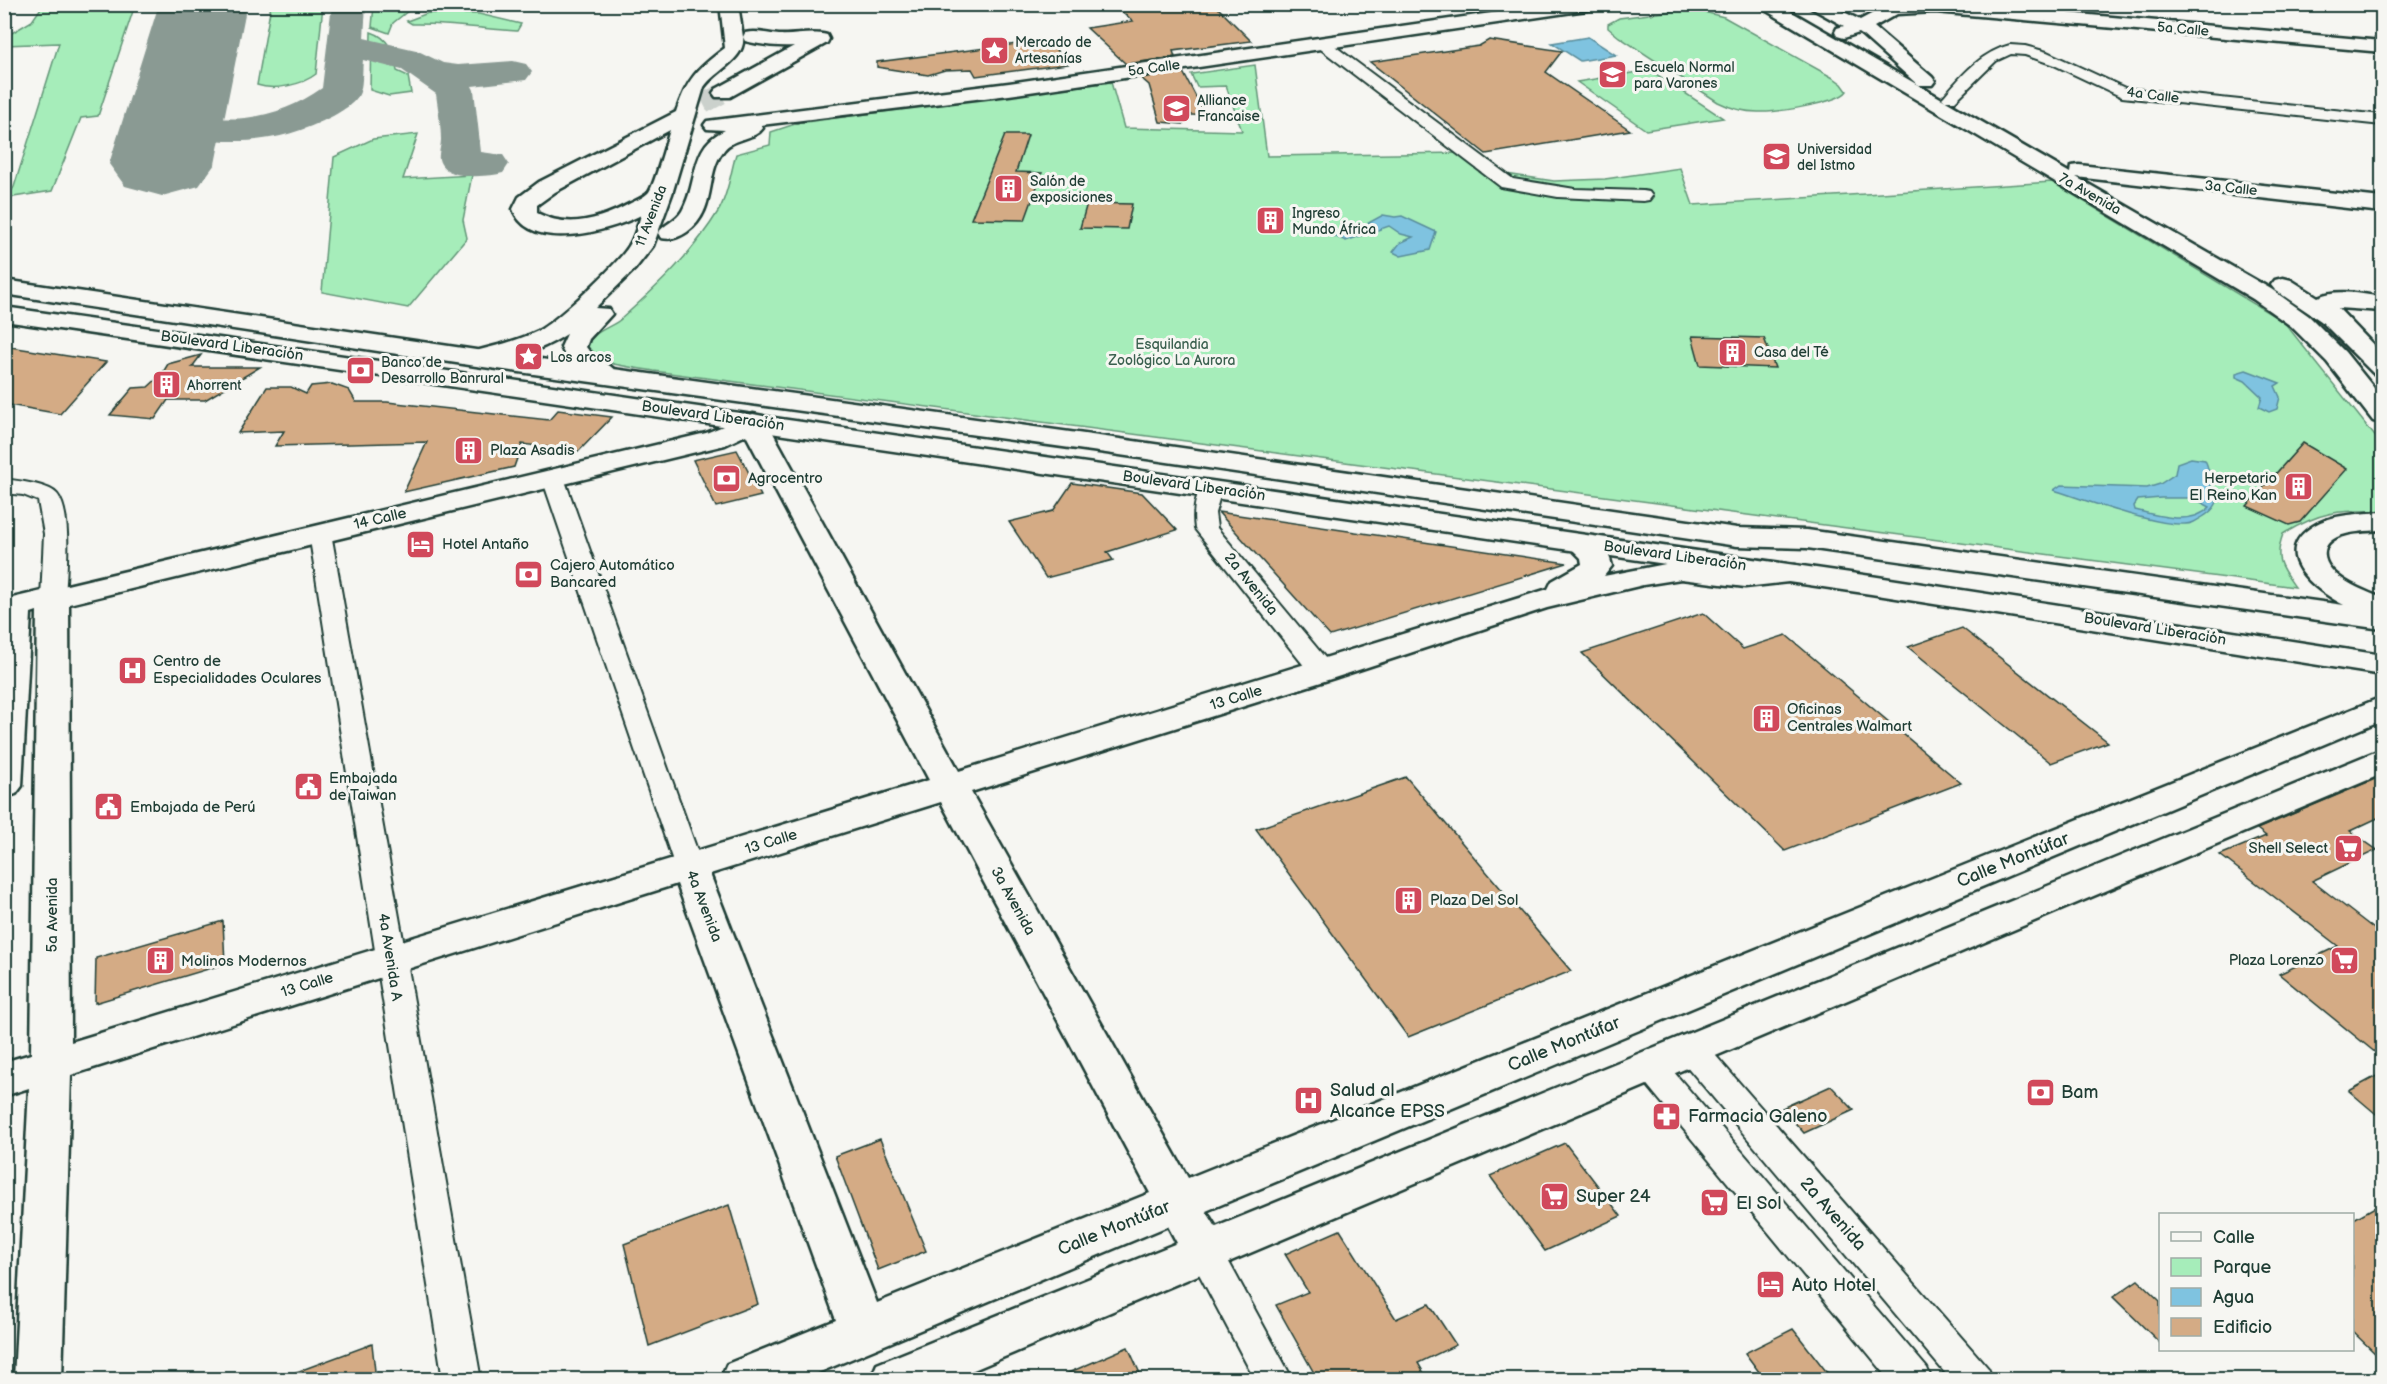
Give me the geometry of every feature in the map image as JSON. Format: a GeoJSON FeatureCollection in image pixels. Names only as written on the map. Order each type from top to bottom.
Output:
{"type":"FeatureCollection","features":[{"type":"Feature","properties":{"kind":"main road","name":"11 Avenida"},"geometry":{"type":"LineString","coordinates":[[476,358],[529,344],[562,326],[619,272],[641,246],[661,194],[694,87],[705,72],[727,56],[735,46],[729,4]]}},
{"type":"Feature","properties":{"kind":"main road"},"geometry":{"type":"LineString","coordinates":[[723,93],[820,39],[780,41],[752,37],[747,4]]}},
{"type":"Feature","properties":{"kind":"main road","name":"5a Calle"},"geometry":{"type":"LineString","coordinates":[[714,125],[1009,89],[1593,4]]}},
{"type":"Feature","properties":{"kind":"main road","name":"7a Avenida"},"geometry":{"type":"LineString","coordinates":[[1813,4],[1861,27],[1950,98],[2271,278],[2330,316],[2382,368]]}},
{"type":"Feature","properties":{"kind":"main road","name":"5a Calle"},"geometry":{"type":"LineString","coordinates":[[1989,4],[2382,40]]}},
{"type":"Feature","properties":{"kind":"main road","name":"7a Avenida"},"geometry":{"type":"LineString","coordinates":[[1768,6],[2262,294],[2300,321],[2382,415]]}},
{"type":"Feature","properties":{"kind":"main road"},"geometry":{"type":"LineString","coordinates":[[1894,55],[1886,33],[1891,20],[1900,14],[1935,7]]}},
{"type":"Feature","properties":{"kind":"main road","name":"5a Calle"},"geometry":{"type":"LineString","coordinates":[[1809,30],[1839,33],[1861,27],[1893,9],[1935,7],[2382,47]]}},
{"type":"Feature","properties":{"kind":"main road","name":"11 Avenida"},"geometry":{"type":"LineString","coordinates":[[605,375],[577,357],[572,349],[573,341],[627,290],[650,262],[669,233],[716,77],[752,49],[752,37]]}},
{"type":"Feature","properties":{"kind":"main road"},"geometry":{"type":"LineString","coordinates":[[1860,61],[1858,56],[1861,53],[1875,51],[1894,55]]}},
{"type":"Feature","properties":{"kind":"main road"},"geometry":{"type":"LineString","coordinates":[[669,233],[688,220],[695,210],[705,168],[714,147],[720,140],[735,133],[775,123],[964,98],[1009,89]]}},
{"type":"Feature","properties":{"kind":"main road"},"geometry":{"type":"LineString","coordinates":[[661,194],[627,215],[588,227],[548,227],[527,216],[524,209],[535,194],[620,149],[674,126]]}},
{"type":"Feature","properties":{"kind":"main road","name":"3a Calle"},"geometry":{"type":"LineString","coordinates":[[2079,171],[2382,205]]}},
{"type":"Feature","properties":{"kind":"main road","name":"Boulevard Liberación"},"geometry":{"type":"LineString","coordinates":[[4,287],[476,358],[1737,537],[1807,539],[2382,620]]}},
{"type":"Feature","properties":{"kind":"main road"},"geometry":{"type":"LineString","coordinates":[[2330,316],[2324,305],[2328,301],[2347,300],[2382,304]]}},
{"type":"Feature","properties":{"kind":"main road","name":"Boulevard Liberación"},"geometry":{"type":"LineString","coordinates":[[4,314],[1795,574],[2382,665]]}},
{"type":"Feature","properties":{"kind":"main road","name":"14 Calle"},"geometry":{"type":"LineString","coordinates":[[24,606],[320,533],[715,440],[753,422]]}},
{"type":"Feature","properties":{"kind":"main road","name":"3a Avenida"},"geometry":{"type":"LineString","coordinates":[[753,422],[1205,1251]]}},
{"type":"Feature","properties":{"kind":"main road"},"geometry":{"type":"LineString","coordinates":[[2382,521],[2359,522],[2335,528],[2316,537],[2310,544],[2308,555],[2314,569],[2331,584],[2382,608]]}},
{"type":"Feature","properties":{"kind":"main road"},"geometry":{"type":"LineString","coordinates":[[1737,537],[1805,555],[2002,588],[2213,620],[2382,638]]}},
{"type":"Feature","properties":{"kind":"main road","name":"13 Calle"},"geometry":{"type":"LineString","coordinates":[[1537,601],[1588,574],[1597,566],[1595,555],[1581,543]]}},
{"type":"Feature","properties":{"kind":"main road","name":"13 Calle"},"geometry":{"type":"LineString","coordinates":[[4,1079],[1322,671],[1537,601],[1643,576],[1681,570],[1745,578],[1795,574]]}},
{"type":"Feature","properties":{"kind":"main road","name":"5a Avenida"},"geometry":{"type":"LineString","coordinates":[[4,786],[24,606]]}},
{"type":"Feature","properties":{"kind":"main road","name":"5a Avenida"},"geometry":{"type":"LineString","coordinates":[[24,606],[51,1064],[38,1380]]}},
{"type":"Feature","properties":{"kind":"main road","name":"Calle Montúfar"},"geometry":{"type":"LineString","coordinates":[[744,1380],[2382,708]]}},
{"type":"Feature","properties":{"kind":"main road"},"geometry":{"type":"LineString","coordinates":[[894,1380],[2382,761]]}},
{"type":"Feature","properties":{"kind":"main road","name":"4a Avenida"},"geometry":{"type":"LineString","coordinates":[[689,867],[864,1331]]}},
{"type":"Feature","properties":{"kind":"street"},"geometry":{"type":"LineString","coordinates":[[1323,44],[1507,183],[1534,190],[1643,196]]}},
{"type":"Feature","properties":{"kind":"street","name":"4a Calle"},"geometry":{"type":"LineString","coordinates":[[1950,98],[1962,84],[1998,53],[2019,49],[2051,58],[2122,92],[2382,120]]}},
{"type":"Feature","properties":{"kind":"street","name":"4a Avenida"},"geometry":{"type":"LineString","coordinates":[[553,478],[689,867]]}},
{"type":"Feature","properties":{"kind":"street","name":"5a Avenida"},"geometry":{"type":"LineString","coordinates":[[4,486],[27,489],[48,497],[55,513],[56,556],[24,606]]}},
{"type":"Feature","properties":{"kind":"street","name":"2a Avenida"},"geometry":{"type":"LineString","coordinates":[[1211,489],[1204,513],[1206,529],[1322,671]]}},
{"type":"Feature","properties":{"kind":"street","name":"4a Avenida A"},"geometry":{"type":"LineString","coordinates":[[320,533],[462,1380]]}},
{"type":"Feature","properties":{"kind":"street","name":"2a Avenida"},"geometry":{"type":"LineString","coordinates":[[1690,1049],[1975,1380]]}},
{"type":"Feature","properties":{"kind":"street"},"geometry":{"type":"LineString","coordinates":[[1650,1066],[1914,1380]]}},
{"type":"Feature","properties":{"kind":"street","name":"3a Avenida"},"geometry":{"type":"LineString","coordinates":[[1205,1251],[1275,1380]]}},
{"type":"Feature","properties":{"kind":"green space"},"geometry":{"type":"Polygon","coordinates":[[[43,5],[135,5],[98,116],[81,118],[52,191],[7,198],[14,187],[59,43],[5,45],[5,37],[32,21],[43,5]]]}},
{"type":"Feature","properties":{"kind":"green space"},"geometry":{"type":"Polygon","coordinates":[[[271,5],[323,5],[316,74],[288,86],[257,85],[271,5]]]}},
{"type":"Feature","properties":{"kind":"green space"},"geometry":{"type":"Polygon","coordinates":[[[374,5],[413,7],[393,23],[389,33],[372,27],[374,5]]]}},
{"type":"Feature","properties":{"kind":"green space"},"geometry":{"type":"Polygon","coordinates":[[[1696,10],[1724,17],[1835,79],[1847,91],[1820,103],[1791,109],[1758,112],[1737,109],[1718,102],[1608,28],[1608,24],[1619,18],[1696,10]]]}},
{"type":"Feature","properties":{"kind":"green space"},"geometry":{"type":"Polygon","coordinates":[[[428,13],[479,14],[521,24],[517,31],[412,24],[407,21],[428,13]]]}},
{"type":"Feature","properties":{"kind":"green space"},"geometry":{"type":"Polygon","coordinates":[[[371,32],[387,42],[397,71],[408,76],[411,93],[389,96],[370,90],[371,32]]]}},
{"type":"Feature","properties":{"kind":"green space","name":"Esquilandia Zoológico La Aurora"},"geometry":{"type":"Polygon","coordinates":[[[1255,65],[1267,156],[1461,153],[1499,173],[1554,181],[1605,179],[1680,168],[1693,205],[2052,182],[2284,322],[2382,445],[2382,511],[2354,511],[2320,516],[2283,534],[2279,550],[2280,562],[2295,587],[654,371],[606,362],[591,353],[588,347],[596,334],[621,319],[698,241],[722,204],[736,154],[770,145],[771,132],[798,123],[1111,82],[1124,128],[1242,131],[1226,86],[1197,87],[1191,74],[1255,65]]]}},
{"type":"Feature","properties":{"kind":"green space"},"geometry":{"type":"Polygon","coordinates":[[[1650,70],[1723,118],[1646,130],[1577,82],[1650,70]]]}},
{"type":"Feature","properties":{"kind":"green space"},"geometry":{"type":"Polygon","coordinates":[[[418,134],[403,179],[472,175],[463,220],[467,238],[408,308],[322,292],[334,157],[373,139],[418,134]]]}},
{"type":"Feature","properties":{"kind":"water"},"geometry":{"type":"Polygon","coordinates":[[[1588,37],[1616,55],[1580,61],[1552,43],[1588,37]]]}},
{"type":"Feature","properties":{"kind":"water"},"geometry":{"type":"Polygon","coordinates":[[[1383,215],[1402,216],[1436,232],[1430,250],[1401,256],[1393,252],[1400,243],[1413,237],[1401,234],[1389,226],[1346,241],[1333,236],[1354,231],[1383,215]]]}},
{"type":"Feature","properties":{"kind":"water"},"geometry":{"type":"Polygon","coordinates":[[[2246,370],[2280,383],[2275,386],[2280,397],[2277,409],[2269,412],[2259,407],[2262,397],[2245,381],[2236,377],[2236,373],[2246,370]]]}},
{"type":"Feature","properties":{"kind":"water"},"geometry":{"type":"Polygon","coordinates":[[[2191,458],[2205,460],[2209,471],[2212,492],[2217,502],[2210,511],[2194,522],[2166,523],[2147,519],[2054,490],[2061,485],[2147,488],[2160,484],[2175,474],[2177,463],[2191,458]],[[2193,498],[2138,500],[2134,506],[2135,510],[2174,518],[2194,516],[2210,507],[2193,498]]]}},
{"type":"Feature","properties":{"kind":"building"},"geometry":{"type":"Polygon","coordinates":[[[1142,4],[1214,4],[1251,41],[1173,51],[1175,57],[1126,64],[1087,28],[1133,21],[1118,8],[1142,4]]]}},
{"type":"Feature","properties":{"kind":"building","name":"Mercado de Artesanías"},"geometry":{"type":"Polygon","coordinates":[[[1048,40],[1068,64],[976,76],[972,69],[945,70],[928,75],[877,67],[877,62],[1048,40]]]}},
{"type":"Feature","properties":{"kind":"building","name":"Escuela Normal para Varones"},"geometry":{"type":"Polygon","coordinates":[[[1489,40],[1562,51],[1546,72],[1630,130],[1486,154],[1370,62],[1479,46],[1489,40]]]}},
{"type":"Feature","properties":{"kind":"building","name":"Alliance Francaise"},"geometry":{"type":"Polygon","coordinates":[[[1183,72],[1206,116],[1178,114],[1183,124],[1160,122],[1149,85],[1141,78],[1183,72]]]}},
{"type":"Feature","properties":{"kind":"building","name":"Salón de exposiciones"},"geometry":{"type":"Polygon","coordinates":[[[1005,135],[1028,135],[1016,172],[1042,173],[1025,220],[971,219],[1005,135]]]}},
{"type":"Feature","properties":{"kind":"building"},"geometry":{"type":"Polygon","coordinates":[[[1087,203],[1132,204],[1127,229],[1080,228],[1087,203]]]}},
{"type":"Feature","properties":{"kind":"building","name":"Casa del Té"},"geometry":{"type":"Polygon","coordinates":[[[1692,336],[1764,338],[1775,368],[1700,365],[1692,336]]]}},
{"type":"Feature","properties":{"kind":"building"},"geometry":{"type":"Polygon","coordinates":[[[4,346],[106,362],[60,414],[4,404],[4,346]]]}},
{"type":"Feature","properties":{"kind":"building"},"geometry":{"type":"Polygon","coordinates":[[[201,355],[192,367],[260,367],[205,400],[168,400],[155,419],[110,415],[133,388],[148,387],[162,374],[168,364],[201,355]]]}},
{"type":"Feature","properties":{"kind":"building"},"geometry":{"type":"Polygon","coordinates":[[[332,384],[349,390],[356,402],[387,402],[549,420],[558,410],[612,417],[579,451],[522,444],[514,467],[404,492],[427,442],[275,446],[284,431],[238,433],[267,387],[291,387],[306,394],[311,386],[332,384]]]}},
{"type":"Feature","properties":{"kind":"building","name":"Herpetario El Reino Kan"},"geometry":{"type":"Polygon","coordinates":[[[2303,443],[2347,469],[2300,522],[2289,525],[2247,506],[2303,443]]]}},
{"type":"Feature","properties":{"kind":"building","name":"Agrocentro"},"geometry":{"type":"Polygon","coordinates":[[[737,450],[761,496],[716,507],[693,460],[737,450]]]}},
{"type":"Feature","properties":{"kind":"building"},"geometry":{"type":"Polygon","coordinates":[[[1072,483],[1142,493],[1177,530],[1107,552],[1113,560],[1046,578],[1009,522],[1053,511],[1072,483]]]}},
{"type":"Feature","properties":{"kind":"building"},"geometry":{"type":"Polygon","coordinates":[[[1218,512],[1567,563],[1330,636],[1218,512]]]}},
{"type":"Feature","properties":{"kind":"building","name":"Oficinas Centrales Walmart"},"geometry":{"type":"Polygon","coordinates":[[[1703,613],[1743,649],[1786,635],[1961,783],[1785,851],[1582,653],[1703,613]]]}},
{"type":"Feature","properties":{"kind":"building"},"geometry":{"type":"Polygon","coordinates":[[[1962,628],[2108,742],[2051,763],[1908,647],[1962,628]]]}},
{"type":"Feature","properties":{"kind":"building","name":"Plaza Lorenzo"},"geometry":{"type":"Polygon","coordinates":[[[2382,776],[2382,816],[2350,831],[2377,850],[2312,881],[2382,935],[2382,1058],[2279,974],[2338,946],[2220,855],[2266,836],[2257,829],[2382,776]]]}},
{"type":"Feature","properties":{"kind":"building","name":"Plaza Del Sol"},"geometry":{"type":"Polygon","coordinates":[[[1406,777],[1571,971],[1408,1037],[1256,829],[1406,777]]]}},
{"type":"Feature","properties":{"kind":"building","name":"Molinos Modernos"},"geometry":{"type":"Polygon","coordinates":[[[223,921],[225,964],[95,1003],[96,958],[223,921]]]}},
{"type":"Feature","properties":{"kind":"building"},"geometry":{"type":"Polygon","coordinates":[[[2382,1073],[2382,1119],[2349,1091],[2382,1073]]]}},
{"type":"Feature","properties":{"kind":"building"},"geometry":{"type":"Polygon","coordinates":[[[1831,1086],[1854,1110],[1804,1133],[1782,1108],[1831,1086]]]}},
{"type":"Feature","properties":{"kind":"building"},"geometry":{"type":"Polygon","coordinates":[[[880,1139],[926,1251],[878,1270],[835,1156],[880,1139]]]}},
{"type":"Feature","properties":{"kind":"building","name":"Super 24"},"geometry":{"type":"Polygon","coordinates":[[[1565,1143],[1621,1216],[1545,1251],[1490,1176],[1565,1143]]]}},
{"type":"Feature","properties":{"kind":"building"},"geometry":{"type":"Polygon","coordinates":[[[2382,1203],[2382,1360],[2354,1333],[2354,1219],[2382,1203]]]}},
{"type":"Feature","properties":{"kind":"building"},"geometry":{"type":"Polygon","coordinates":[[[729,1205],[758,1304],[649,1346],[624,1244],[729,1205]]]}},
{"type":"Feature","properties":{"kind":"building"},"geometry":{"type":"Polygon","coordinates":[[[1340,1230],[1396,1319],[1429,1304],[1456,1345],[1418,1363],[1428,1380],[1318,1380],[1276,1305],[1308,1292],[1285,1254],[1340,1230]]]}},
{"type":"Feature","properties":{"kind":"building"},"geometry":{"type":"Polygon","coordinates":[[[2138,1280],[2159,1300],[2159,1342],[2113,1297],[2138,1280]]]}},
{"type":"Feature","properties":{"kind":"building"},"geometry":{"type":"Polygon","coordinates":[[[1793,1329],[1833,1380],[1765,1380],[1745,1353],[1793,1329]]]}},
{"type":"Feature","properties":{"kind":"building"},"geometry":{"type":"Polygon","coordinates":[[[372,1344],[376,1380],[284,1380],[283,1377],[372,1344]]]}},
{"type":"Feature","properties":{"kind":"building"},"geometry":{"type":"Polygon","coordinates":[[[1128,1347],[1143,1380],[1052,1380],[1128,1347]]]}},
{"type":"Feature","properties":{"kind":"taxiway"},"geometry":{"type":"LineString","coordinates":[[345,44],[349,4]]}},
{"type":"Feature","properties":{"kind":"taxiway"},"geometry":{"type":"LineString","coordinates":[[173,120],[215,130],[238,130],[261,128],[304,115],[324,105],[341,92],[345,44]]}},
{"type":"Feature","properties":{"kind":"taxiway"},"geometry":{"type":"LineString","coordinates":[[345,44],[415,62],[455,90],[461,139],[460,160],[471,164],[488,164]]}},
{"type":"Feature","properties":{"kind":"taxiway"},"geometry":{"type":"LineString","coordinates":[[437,73],[458,76],[513,72]]}},
{"type":"Feature","properties":{"kind":"runway"},"geometry":{"type":"LineString","coordinates":[[162,164],[203,4]]}},
{"type":"Feature","properties":{"kind":"tunnel"},"geometry":{"type":"LineString","coordinates":[[677,118],[723,93]]}},
{"type":"Feature","properties":{"kind":"place","name":"Mercado de Artesanías"},"geometry":{"type":"Point","coordinates":[994,50]}},
{"type":"Feature","properties":{"kind":"place","name":"Escuela Normal para Varones"},"geometry":{"type":"Point","coordinates":[1613,75]}},
{"type":"Feature","properties":{"kind":"place","name":"Alliance Francaise"},"geometry":{"type":"Point","coordinates":[1176,108]}},
{"type":"Feature","properties":{"kind":"place","name":"Universidad del Istmo"},"geometry":{"type":"Point","coordinates":[1776,157]}},
{"type":"Feature","properties":{"kind":"place","name":"Salón de exposiciones"},"geometry":{"type":"Point","coordinates":[1009,189]}},
{"type":"Feature","properties":{"kind":"place","name":"Ingreso Mundo África"},"geometry":{"type":"Point","coordinates":[1271,221]}},
{"type":"Feature","properties":{"kind":"place","name":"Casa del Té"},"geometry":{"type":"Point","coordinates":[1733,352]}},
{"type":"Feature","properties":{"kind":"place","name":"Los arcos"},"geometry":{"type":"Point","coordinates":[529,357]}},
{"type":"Feature","properties":{"kind":"place","name":"Banco de Desarrollo Banrural"},"geometry":{"type":"Point","coordinates":[360,370]}},
{"type":"Feature","properties":{"kind":"place","name":"Ahorrent"},"geometry":{"type":"Point","coordinates":[166,385]}},
{"type":"Feature","properties":{"kind":"place","name":"Plaza Asadis"},"geometry":{"type":"Point","coordinates":[469,450]}},
{"type":"Feature","properties":{"kind":"place","name":"Agrocentro"},"geometry":{"type":"Point","coordinates":[727,478]}},
{"type":"Feature","properties":{"kind":"place","name":"Herpetario El Reino Kan"},"geometry":{"type":"Point","coordinates":[2298,487]}},
{"type":"Feature","properties":{"kind":"place","name":"Hotel Antaño"},"geometry":{"type":"Point","coordinates":[421,544]}},
{"type":"Feature","properties":{"kind":"place","name":"Cajero Automático Bancared"},"geometry":{"type":"Point","coordinates":[529,574]}},
{"type":"Feature","properties":{"kind":"place","name":"Centro de Especialidades Oculares"},"geometry":{"type":"Point","coordinates":[132,670]}},
{"type":"Feature","properties":{"kind":"place","name":"Oficinas Centrales Walmart"},"geometry":{"type":"Point","coordinates":[1766,718]}},
{"type":"Feature","properties":{"kind":"place","name":"Embajada de Taiwan"},"geometry":{"type":"Point","coordinates":[308,787]}},
{"type":"Feature","properties":{"kind":"place","name":"Embajada de Perú"},"geometry":{"type":"Point","coordinates":[109,807]}},
{"type":"Feature","properties":{"kind":"place","name":"Shell Select"},"geometry":{"type":"Point","coordinates":[2349,848]}},
{"type":"Feature","properties":{"kind":"place","name":"Plaza Del Sol"},"geometry":{"type":"Point","coordinates":[1409,900]}},
{"type":"Feature","properties":{"kind":"place","name":"Plaza Lorenzo"},"geometry":{"type":"Point","coordinates":[2345,960]}},
{"type":"Feature","properties":{"kind":"place","name":"Molinos Modernos"},"geometry":{"type":"Point","coordinates":[160,961]}},
{"type":"Feature","properties":{"kind":"place","name":"Bam"},"geometry":{"type":"Point","coordinates":[2040,1092]}},
{"type":"Feature","properties":{"kind":"place","name":"Salud al Alcance EPSS"},"geometry":{"type":"Point","coordinates":[1309,1100]}},
{"type":"Feature","properties":{"kind":"place","name":"Farmacia Galeno"},"geometry":{"type":"Point","coordinates":[1667,1116]}},
{"type":"Feature","properties":{"kind":"place","name":"Super 24"},"geometry":{"type":"Point","coordinates":[1555,1196]}},
{"type":"Feature","properties":{"kind":"place","name":"El Sol"},"geometry":{"type":"Point","coordinates":[1715,1203]}},
{"type":"Feature","properties":{"kind":"place","name":"Auto Hotel"},"geometry":{"type":"Point","coordinates":[1771,1285]}}]}
